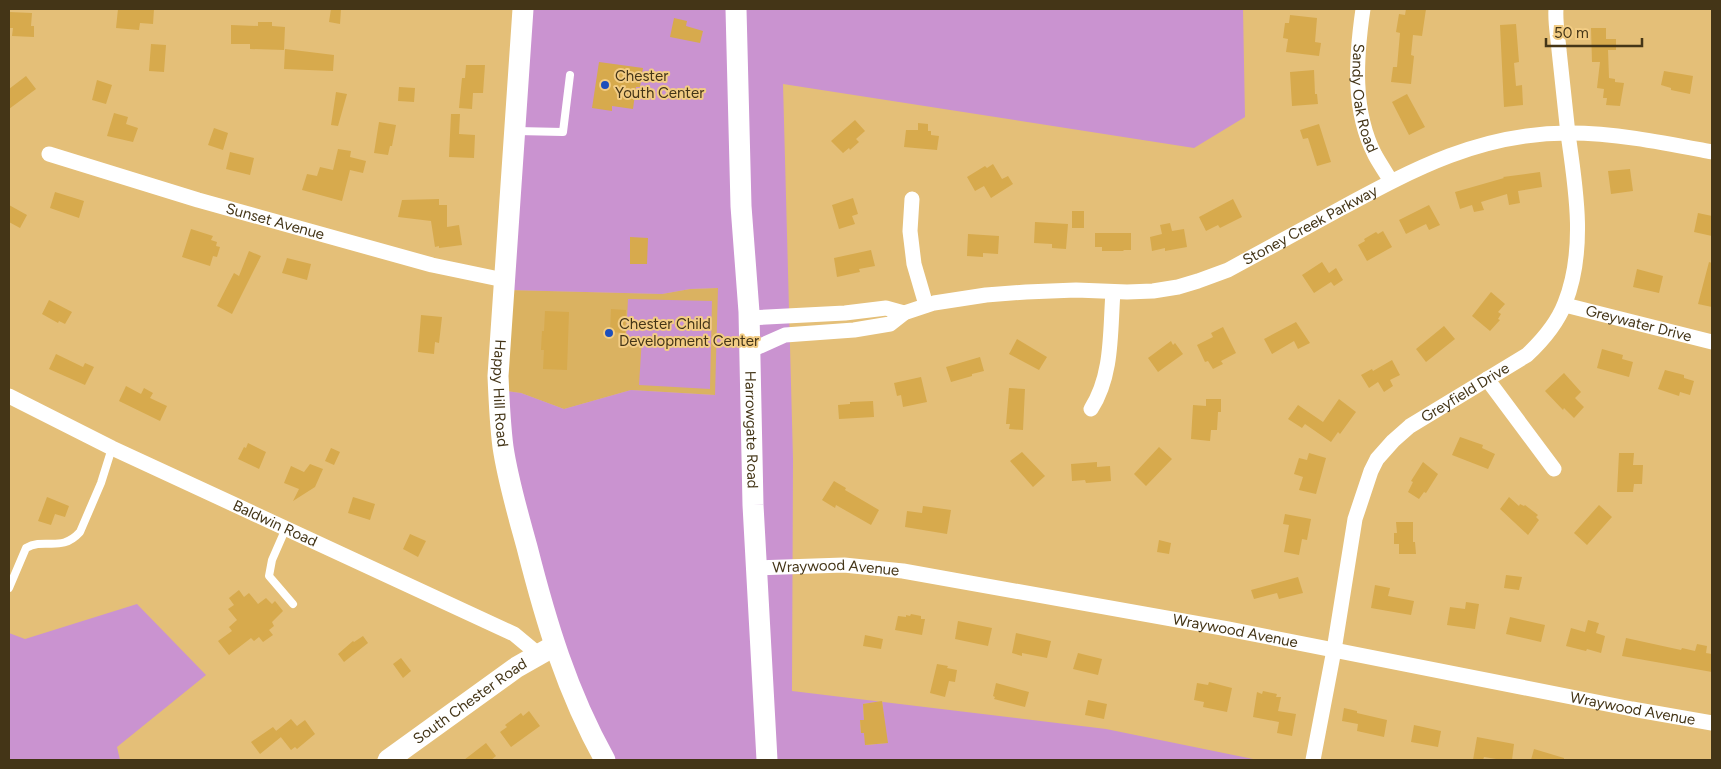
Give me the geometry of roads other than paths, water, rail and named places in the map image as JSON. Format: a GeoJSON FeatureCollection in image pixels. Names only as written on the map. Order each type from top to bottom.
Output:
{"type":"FeatureCollection","features":[{"type":"Feature","properties":{"kind":"street","name":"Happy Hill Road"},"geometry":{"type":"LineString","coordinates":[[523,9],[498,376],[499,405],[504,448],[534,578],[546,650],[566,681],[604,760]]}},
{"type":"Feature","properties":{"kind":"street","name":"Harrowgate Road"},"geometry":{"type":"LineString","coordinates":[[736,9],[742,206],[749,318],[753,505],[767,760]]}},
{"type":"Feature","properties":{"kind":"street","name":"Sandy Oak Road"},"geometry":{"type":"LineString","coordinates":[[1363,9],[1357,69],[1363,120],[1375,155],[1391,181]]}},
{"type":"Feature","properties":{"kind":"street","name":"Greyfield Drive"},"geometry":{"type":"LineString","coordinates":[[1313,760],[1334,650],[1355,519],[1363,492],[1377,459],[1392,441],[1410,426],[1527,355],[1540,343],[1553,326],[1565,305],[1575,262],[1577,238],[1575,179],[1568,133],[1556,9]]}},
{"type":"Feature","properties":{"kind":"street","name":"Stoney Creek Parkway"},"geometry":{"type":"LineString","coordinates":[[749,351],[785,335],[854,330],[890,324],[904,313],[926,305],[986,295],[1076,290],[1113,292],[1152,291],[1178,287],[1228,270],[1419,167],[1489,143],[1516,138],[1568,133],[1602,134],[1712,152]]}},
{"type":"Feature","properties":{"kind":"street","name":"Sunset Avenue"},"geometry":{"type":"LineString","coordinates":[[49,154],[245,213],[432,264],[504,280]]}},
{"type":"Feature","properties":{"kind":"street"},"geometry":{"type":"LineString","coordinates":[[912,199],[910,231],[914,264],[926,305]]}},
{"type":"Feature","properties":{"kind":"street"},"geometry":{"type":"LineString","coordinates":[[1091,409],[1099,396],[1107,363],[1113,292]]}},
{"type":"Feature","properties":{"kind":"street","name":"Greywater Drive"},"geometry":{"type":"LineString","coordinates":[[1565,305],[1712,342]]}},
{"type":"Feature","properties":{"kind":"street","name":"Stoney Creek Parkway"},"geometry":{"type":"LineString","coordinates":[[749,318],[845,313],[886,308],[904,313]]}},
{"type":"Feature","properties":{"kind":"street"},"geometry":{"type":"LineString","coordinates":[[1487,379],[1554,470]]}},
{"type":"Feature","properties":{"kind":"street","name":"Baldwin Road"},"geometry":{"type":"LineString","coordinates":[[9,396],[112,448],[546,650]]}},
{"type":"Feature","properties":{"kind":"street","name":"Wraywood Avenue"},"geometry":{"type":"LineString","coordinates":[[756,568],[844,565],[903,570],[1228,629],[1632,709],[1712,723]]}},
{"type":"Feature","properties":{"kind":"street","name":"South Chester Road"},"geometry":{"type":"LineString","coordinates":[[388,760],[517,667],[546,650]]}},
{"type":"Feature","properties":{"kind":"lane"},"geometry":{"type":"LineString","coordinates":[[514,131],[562,132],[570,75]]}},
{"type":"Feature","properties":{"kind":"lane"},"geometry":{"type":"LineString","coordinates":[[9,588],[26,548],[32,545],[65,544],[80,532],[101,483],[112,448]]}},
{"type":"Feature","properties":{"kind":"lane"},"geometry":{"type":"LineString","coordinates":[[286,528],[272,560],[269,576],[293,604]]}},
{"type":"Feature","properties":{"kind":"place","name":"Chester Youth Center"},"geometry":{"type":"Point","coordinates":[605,85]}},
{"type":"Feature","properties":{"kind":"place","name":"Chester Child Development Center"},"geometry":{"type":"Point","coordinates":[609,333]}}]}
